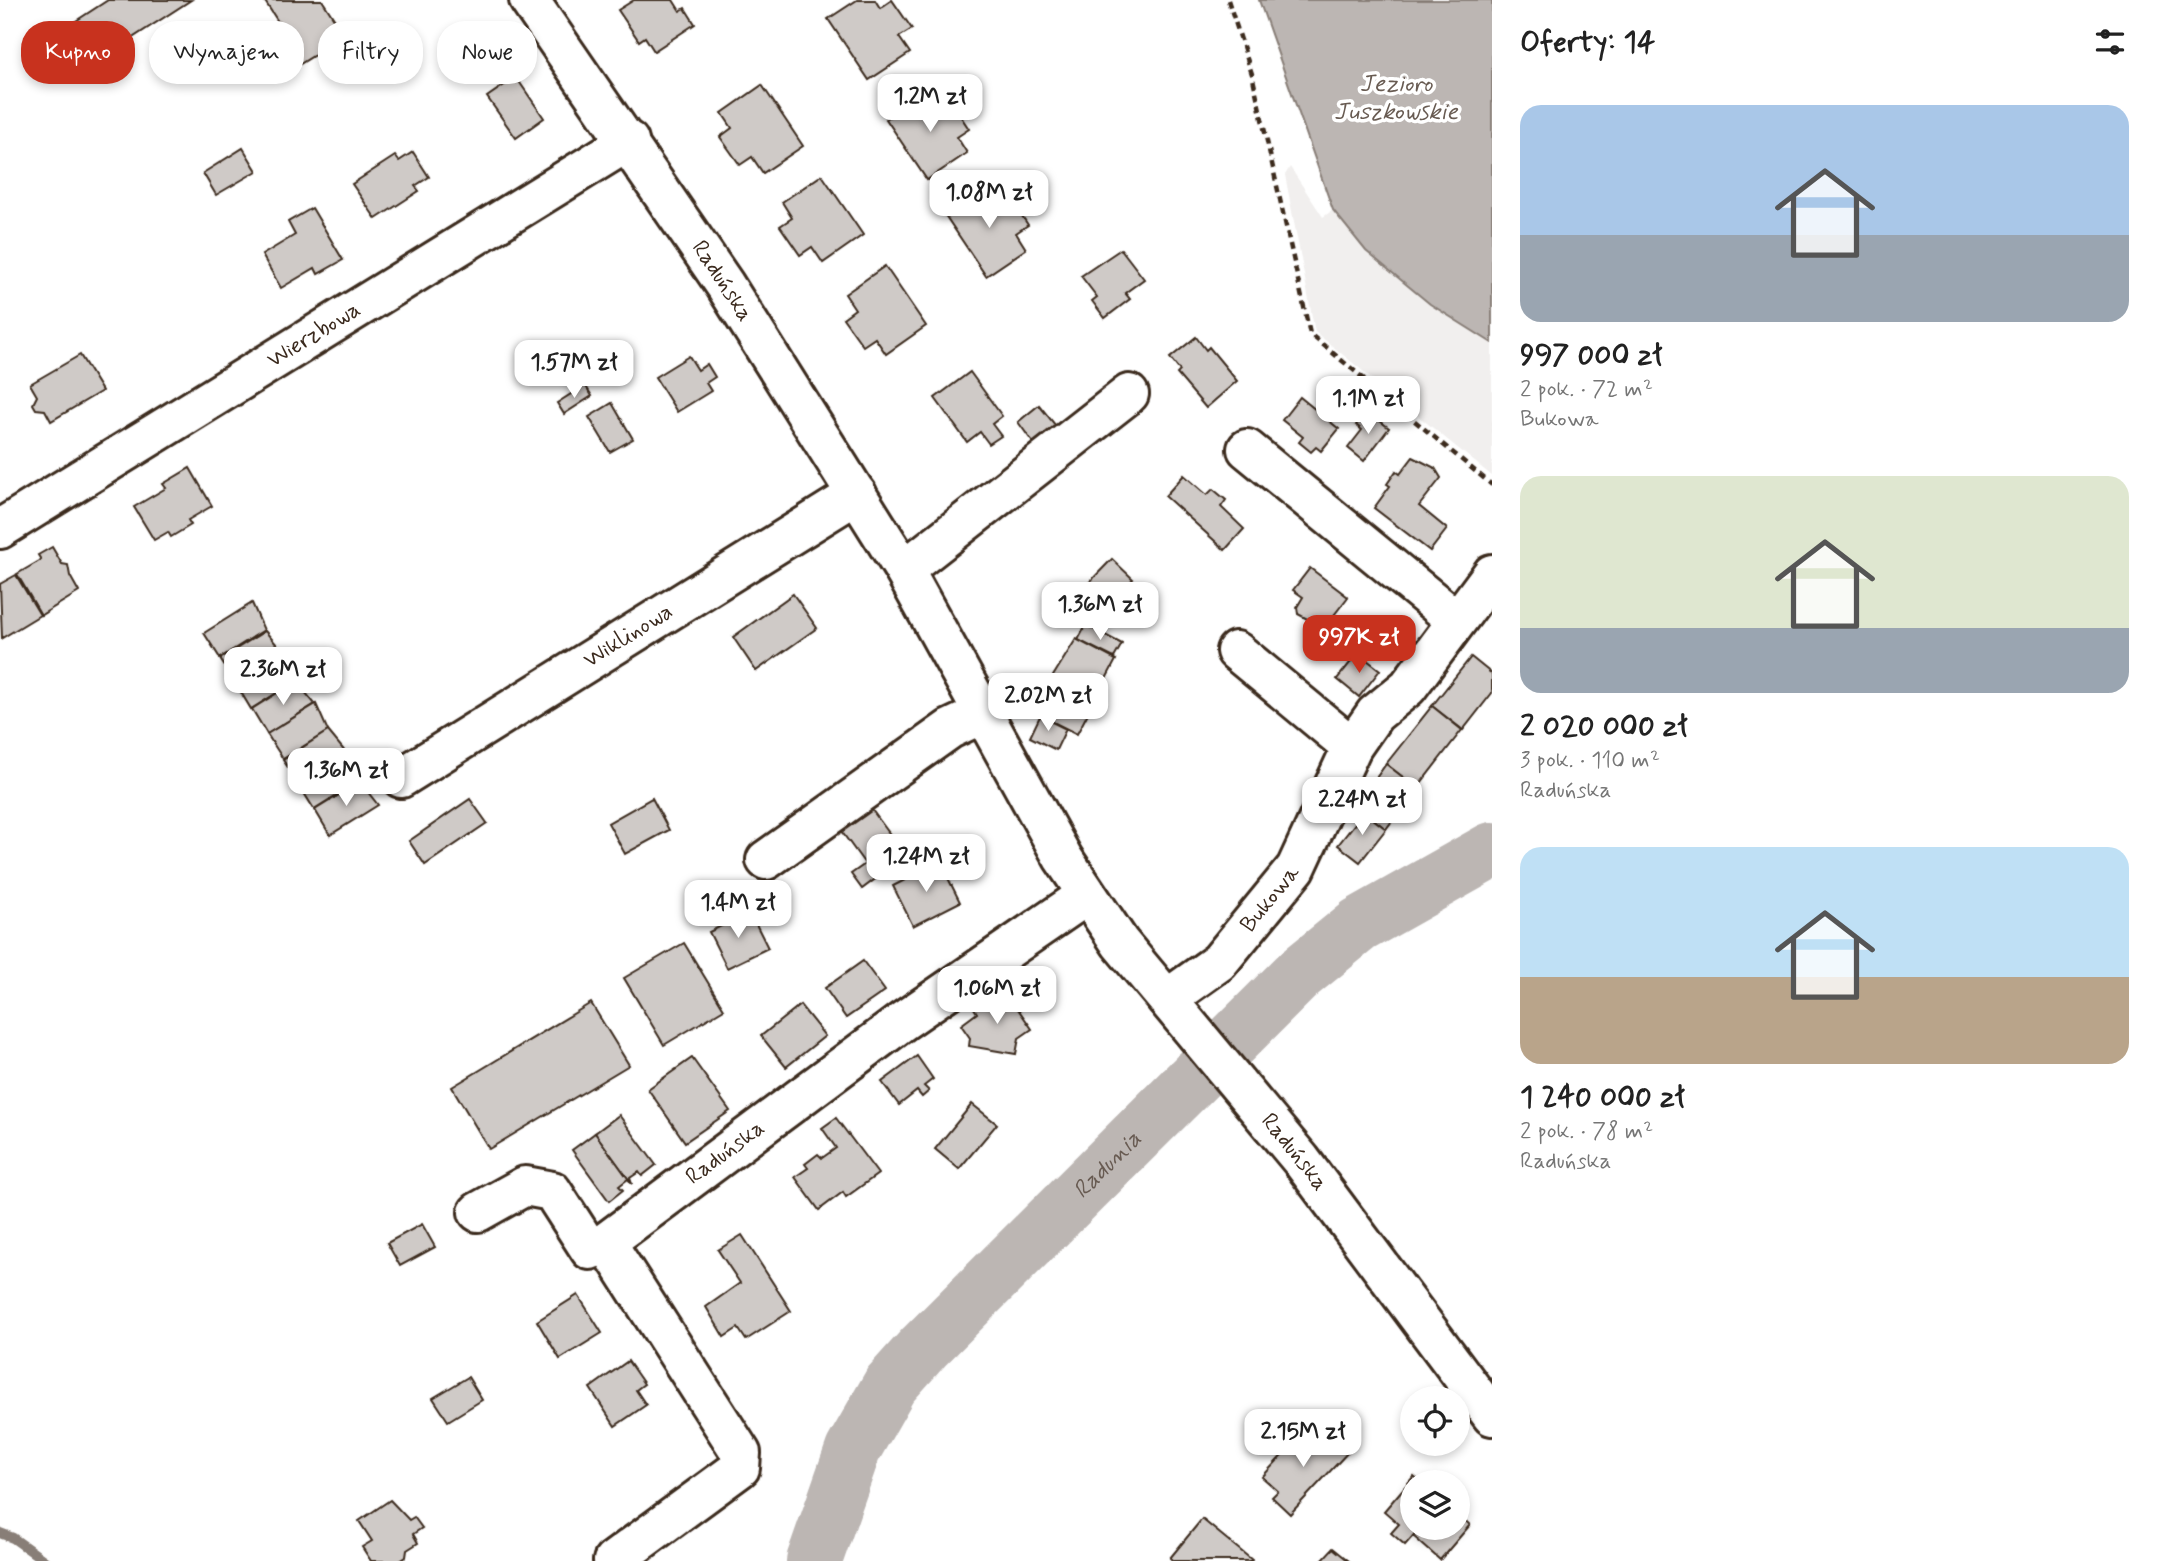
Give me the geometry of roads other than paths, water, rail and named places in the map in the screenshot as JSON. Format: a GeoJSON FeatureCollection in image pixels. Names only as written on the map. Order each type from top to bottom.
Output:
{"type":"FeatureCollection","features":[{"type":"Feature","properties":{"kind":"street","name":"Raduńska"},"geometry":{"type":"LineString","coordinates":[[544,6],[629,141],[725,285],[904,570],[1063,858],[1087,895],[1120,943],[1301,1160],[1492,1416]]}},
{"type":"Feature","properties":{"kind":"street","name":"Wierzbowa"},"geometry":{"type":"LineString","coordinates":[[0,529],[629,141]]}},
{"type":"Feature","properties":{"kind":"street"},"geometry":{"type":"LineString","coordinates":[[904,570],[1129,394]]}},
{"type":"Feature","properties":{"kind":"street"},"geometry":{"type":"LineString","coordinates":[[1247,449],[1456,620]]}},
{"type":"Feature","properties":{"kind":"street","name":"Wiklinowa"},"geometry":{"type":"LineString","coordinates":[[401,778],[857,494]]}},
{"type":"Feature","properties":{"kind":"street","name":"Bukowa"},"geometry":{"type":"LineString","coordinates":[[1175,1009],[1219,962],[1296,868],[1352,747],[1375,714],[1408,687],[1492,574]]}},
{"type":"Feature","properties":{"kind":"street"},"geometry":{"type":"LineString","coordinates":[[1236,651],[1352,747]]}},
{"type":"Feature","properties":{"kind":"street"},"geometry":{"type":"LineString","coordinates":[[766,860],[950,729],[984,713]]}},
{"type":"Feature","properties":{"kind":"street","name":"Raduńska"},"geometry":{"type":"LineString","coordinates":[[606,1242],[903,1021],[1087,895]]}},
{"type":"Feature","properties":{"kind":"street"},"geometry":{"type":"LineString","coordinates":[[478,1212],[525,1186],[552,1191],[590,1250],[606,1242],[741,1452],[740,1468],[613,1561]]}},
{"type":"Feature","properties":{"kind":"water","name":"Jezioro Juszkowskie"},"geometry":{"type":"Polygon","coordinates":[[[1259,0],[1492,0],[1492,343],[1430,304],[1366,251],[1333,210],[1259,0]]]}},
{"type":"Feature","properties":{"kind":"waterway","name":"Radunia"},"geometry":{"type":"LineString","coordinates":[[814,1561],[853,1450],[890,1385],[924,1347],[1300,973],[1359,925],[1492,850]]}},
{"type":"Feature","properties":{"kind":"waterway"},"geometry":{"type":"LineString","coordinates":[[0,1533],[13,1538],[45,1561]]}}]}
